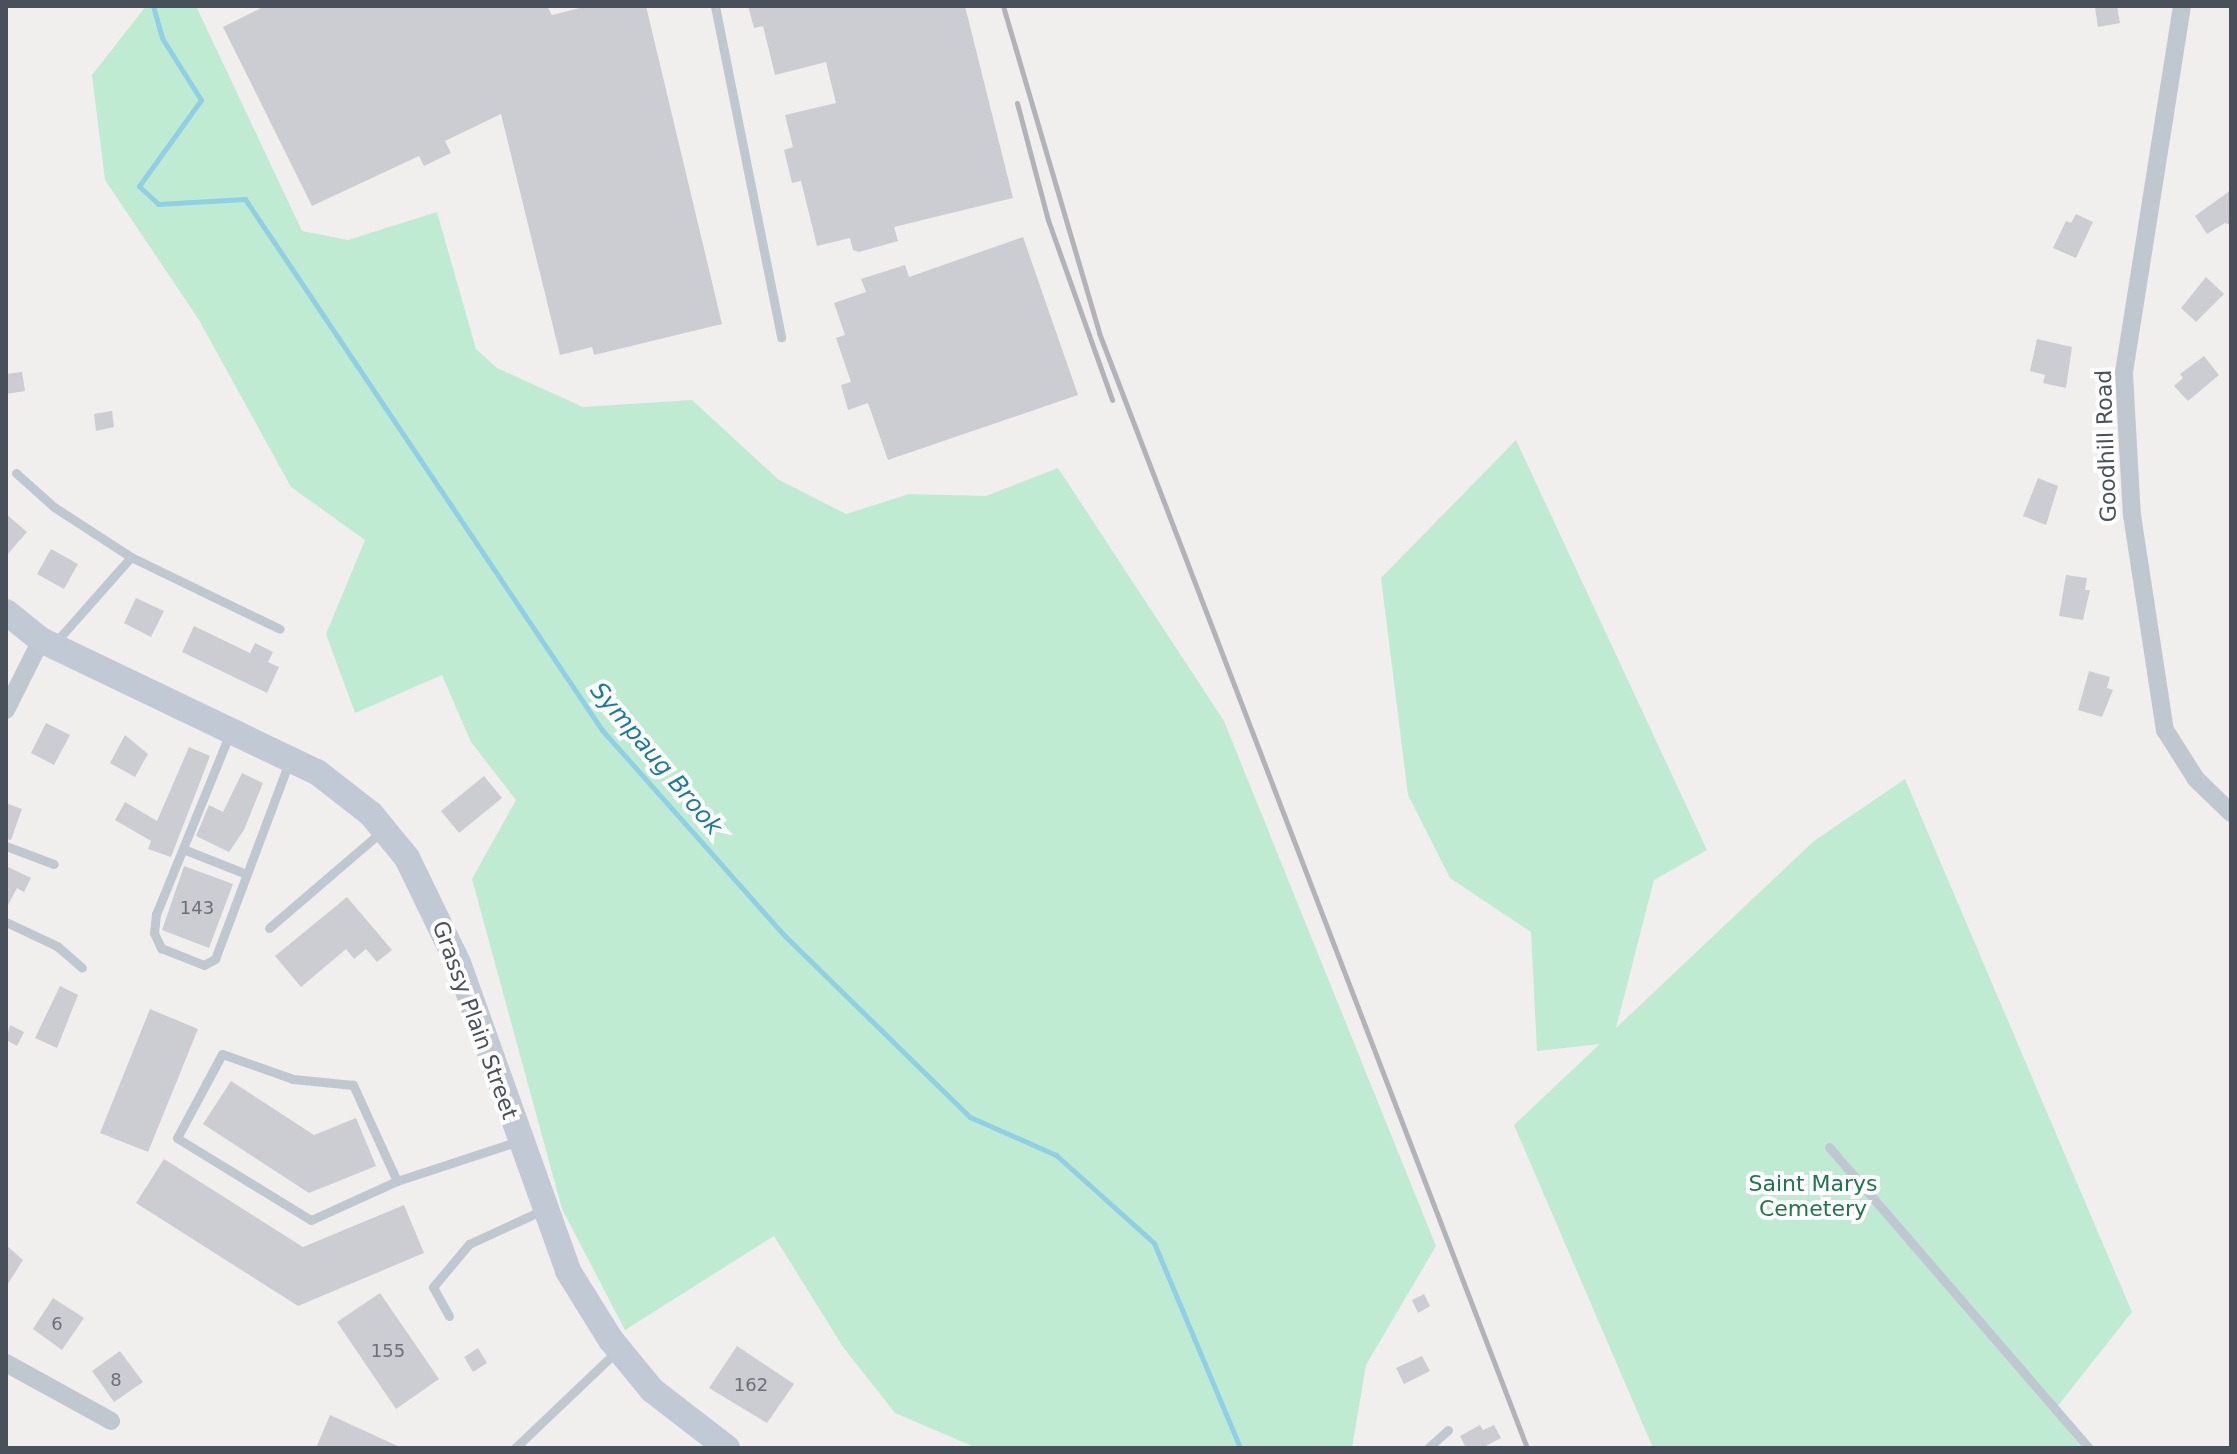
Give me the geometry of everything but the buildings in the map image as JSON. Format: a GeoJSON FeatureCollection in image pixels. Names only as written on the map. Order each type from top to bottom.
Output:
{"type":"FeatureCollection","features":[{"type":"Feature","properties":{"kind":"main road","name":"Grassy Plain Street"},"geometry":{"type":"LineString","coordinates":[[6,612],[47,643],[317,772],[384,830],[428,894],[458,963],[543,1210],[568,1271],[618,1349],[652,1390],[713,1445]]}},
{"type":"Feature","properties":{"kind":"street","name":"Goodhill Road"},"geometry":{"type":"LineString","coordinates":[[2182,6],[2124,374],[2130,483],[2165,730],[2196,779],[2231,813]]}},
{"type":"Feature","properties":{"kind":"street"},"geometry":{"type":"LineString","coordinates":[[6,710],[47,643]]}},
{"type":"Feature","properties":{"kind":"street"},"geometry":{"type":"LineString","coordinates":[[6,1363],[111,1421]]}},
{"type":"Feature","properties":{"kind":"lane"},"geometry":{"type":"LineString","coordinates":[[715,6],[781,337]]}},
{"type":"Feature","properties":{"kind":"lane"},"geometry":{"type":"LineString","coordinates":[[16,473],[54,507],[131,557],[280,629]]}},
{"type":"Feature","properties":{"kind":"lane"},"geometry":{"type":"LineString","coordinates":[[47,643],[131,557]]}},
{"type":"Feature","properties":{"kind":"lane"},"geometry":{"type":"LineString","coordinates":[[232,730],[156,914],[154,933],[161,948],[204,965],[215,959],[244,873],[290,759]]}},
{"type":"Feature","properties":{"kind":"lane"},"geometry":{"type":"LineString","coordinates":[[269,928],[384,830]]}},
{"type":"Feature","properties":{"kind":"lane"},"geometry":{"type":"LineString","coordinates":[[6,846],[54,864]]}},
{"type":"Feature","properties":{"kind":"lane"},"geometry":{"type":"LineString","coordinates":[[183,849],[244,873]]}},
{"type":"Feature","properties":{"kind":"lane"},"geometry":{"type":"LineString","coordinates":[[6,922],[57,946],[82,968]]}},
{"type":"Feature","properties":{"kind":"lane"},"geometry":{"type":"LineString","coordinates":[[397,1181],[353,1085],[293,1079],[222,1054],[177,1138],[311,1220],[397,1181],[519,1141]]}},
{"type":"Feature","properties":{"kind":"lane"},"geometry":{"type":"LineString","coordinates":[[1829,1147],[2089,1448]]}},
{"type":"Feature","properties":{"kind":"lane"},"geometry":{"type":"LineString","coordinates":[[449,1316],[433,1287],[469,1244],[543,1210]]}},
{"type":"Feature","properties":{"kind":"lane"},"geometry":{"type":"LineString","coordinates":[[515,1448],[618,1349]]}},
{"type":"Feature","properties":{"kind":"lane"},"geometry":{"type":"LineString","coordinates":[[1428,1448],[1448,1430]]}},
{"type":"Feature","properties":{"kind":"green space"},"geometry":{"type":"Polygon","coordinates":[[[146,6],[196,6],[302,231],[348,240],[437,212],[476,349],[497,368],[583,407],[692,400],[779,480],[846,514],[909,494],[986,496],[1058,468],[1224,721],[1436,1246],[1366,1365],[1352,1448],[977,1448],[895,1413],[843,1347],[774,1236],[625,1330],[562,1209],[472,879],[516,800],[471,742],[442,675],[355,713],[326,634],[365,540],[291,487],[199,320],[105,180],[92,75],[146,6]]]}},
{"type":"Feature","properties":{"kind":"green space","name":"Saint Marys Cemetery"},"geometry":{"type":"Polygon","coordinates":[[[1516,440],[1707,850],[1654,880],[1616,1028],[1814,841],[1905,779],[2132,1312],[2053,1412],[2082,1448],[1653,1448],[1514,1125],[1600,1044],[1537,1051],[1531,932],[1450,878],[1408,795],[1381,578],[1516,440]]]}},
{"type":"Feature","properties":{"kind":"waterway","name":"Sympaug Brook"},"geometry":{"type":"LineString","coordinates":[[153,6],[162,38],[201,100],[139,186],[158,204],[245,199],[602,730],[785,936],[970,1117],[1056,1155],[1154,1243],[1240,1448]]}},
{"type":"Feature","properties":{"kind":"railway"},"geometry":{"type":"LineString","coordinates":[[1003,6],[1099,333],[1527,1448]]}},
{"type":"Feature","properties":{"kind":"railway"},"geometry":{"type":"LineString","coordinates":[[1017,103],[1048,220],[1112,400]]}}]}
